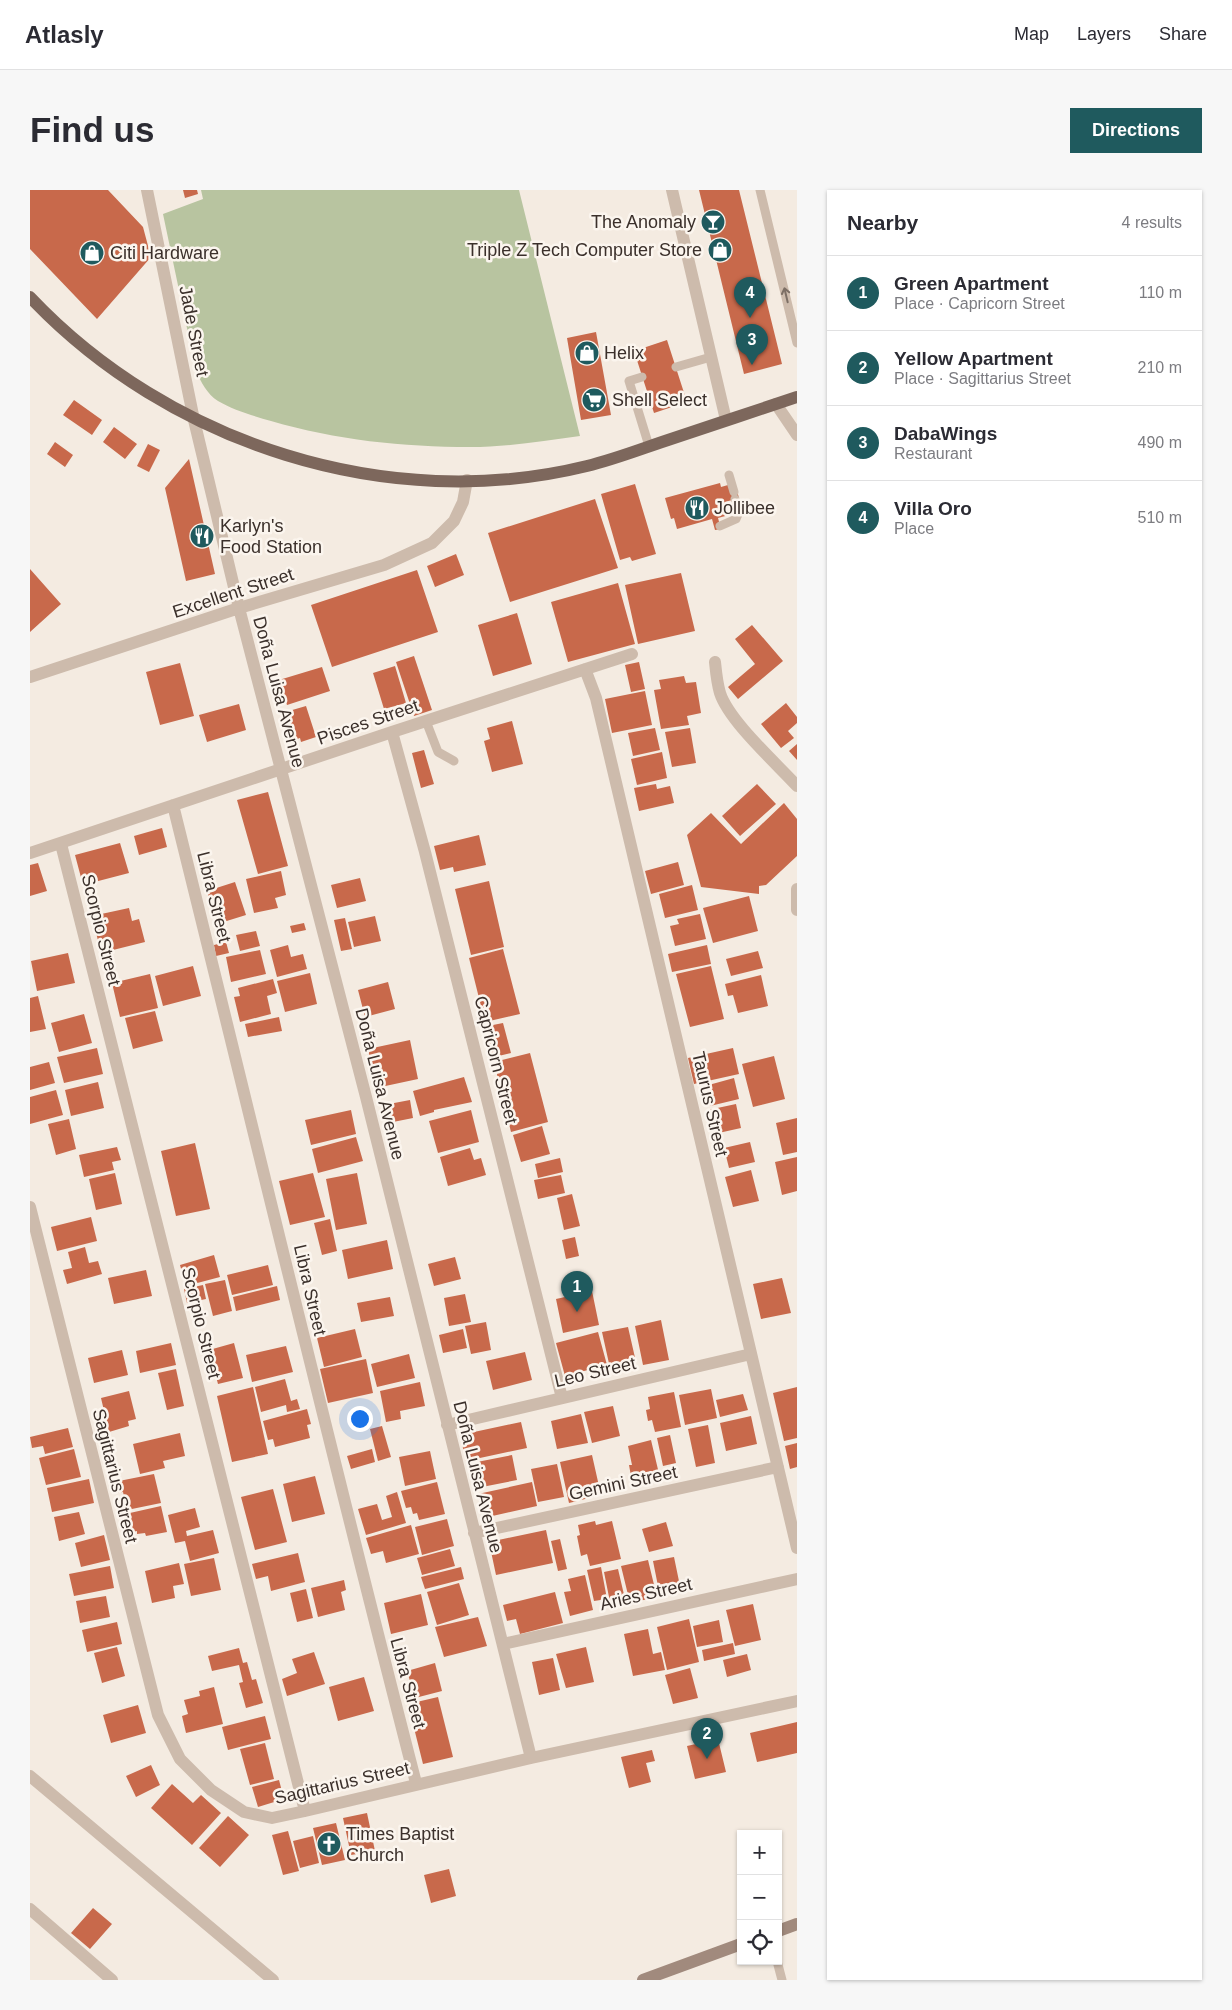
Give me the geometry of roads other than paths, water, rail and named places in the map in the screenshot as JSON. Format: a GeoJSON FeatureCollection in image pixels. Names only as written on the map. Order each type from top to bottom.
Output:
{"type":"FeatureCollection","features":[{"type":"Feature","properties":{"kind":"main road"},"geometry":{"type":"LineString","coordinates":[[30,297],[78,344],[149,394],[194,420],[252,443],[322,464],[410,480],[518,478],[587,466],[797,397]]}},
{"type":"Feature","properties":{"kind":"main road"},"geometry":{"type":"LineString","coordinates":[[782,1930],[797,1924]]}},
{"type":"Feature","properties":{"kind":"main road"},"geometry":{"type":"LineString","coordinates":[[643,1980],[737,1945]]}},
{"type":"Feature","properties":{"kind":"street","name":"Jade Street"},"geometry":{"type":"LineString","coordinates":[[147,190],[194,420]]}},
{"type":"Feature","properties":{"kind":"street"},"geometry":{"type":"LineString","coordinates":[[672,190],[726,420]]}},
{"type":"Feature","properties":{"kind":"street"},"geometry":{"type":"LineString","coordinates":[[776,404],[797,435]]}},
{"type":"Feature","properties":{"kind":"street","name":"Doña Luisa Avenue"},"geometry":{"type":"LineString","coordinates":[[194,420],[239,608],[366,1097],[531,1758]]}},
{"type":"Feature","properties":{"kind":"street","name":"Excellent Street"},"geometry":{"type":"LineString","coordinates":[[30,677],[239,608],[384,564],[432,543],[454,521],[463,502],[467,480]]}},
{"type":"Feature","properties":{"kind":"street","name":"Pisces Street"},"geometry":{"type":"LineString","coordinates":[[30,853],[632,654]]}},
{"type":"Feature","properties":{"kind":"street"},"geometry":{"type":"LineString","coordinates":[[715,662],[720,693],[726,707],[736,721],[797,786]]}},
{"type":"Feature","properties":{"kind":"street","name":"Taurus Street"},"geometry":{"type":"LineString","coordinates":[[585,669],[596,698],[797,1548]]}},
{"type":"Feature","properties":{"kind":"street","name":"Capricorn Street"},"geometry":{"type":"LineString","coordinates":[[392,732],[425,852],[562,1398]]}},
{"type":"Feature","properties":{"kind":"street","name":"Libra Street"},"geometry":{"type":"LineString","coordinates":[[173,805],[266,1176],[358,1561],[416,1783]]}},
{"type":"Feature","properties":{"kind":"street","name":"Scorpio Street"},"geometry":{"type":"LineString","coordinates":[[60,844],[305,1811]]}},
{"type":"Feature","properties":{"kind":"street"},"geometry":{"type":"LineString","coordinates":[[797,889],[797,910]]}},
{"type":"Feature","properties":{"kind":"street","name":"Sagittarius Street"},"geometry":{"type":"LineString","coordinates":[[30,1207],[158,1715],[180,1759],[211,1790],[244,1812],[272,1818],[416,1783],[797,1701]]}},
{"type":"Feature","properties":{"kind":"street","name":"Leo Street"},"geometry":{"type":"LineString","coordinates":[[447,1425],[751,1354]]}},
{"type":"Feature","properties":{"kind":"street","name":"Gemini Street"},"geometry":{"type":"LineString","coordinates":[[474,1533],[778,1468]]}},
{"type":"Feature","properties":{"kind":"street","name":"Aries Street"},"geometry":{"type":"LineString","coordinates":[[503,1644],[797,1579]]}},
{"type":"Feature","properties":{"kind":"street"},"geometry":{"type":"LineString","coordinates":[[30,1776],[273,1980]]}},
{"type":"Feature","properties":{"kind":"street"},"geometry":{"type":"LineString","coordinates":[[30,1908],[112,1980]]}},
{"type":"Feature","properties":{"kind":"lane"},"geometry":{"type":"LineString","coordinates":[[760,190],[797,342]]}},
{"type":"Feature","properties":{"kind":"lane"},"geometry":{"type":"LineString","coordinates":[[676,367],[711,356]]}},
{"type":"Feature","properties":{"kind":"lane"},"geometry":{"type":"LineString","coordinates":[[642,377],[629,381],[649,446]]}},
{"type":"Feature","properties":{"kind":"lane"},"geometry":{"type":"LineString","coordinates":[[720,526],[736,519],[739,512],[729,475]]}},
{"type":"Feature","properties":{"kind":"lane"},"geometry":{"type":"LineString","coordinates":[[426,721],[438,752],[454,761]]}},
{"type":"Feature","properties":{"kind":"lane"},"geometry":{"type":"LineString","coordinates":[[778,1965],[782,1980]]}},
{"type":"Feature","properties":{"kind":"place","name":"The Anomaly"},"geometry":{"type":"Point","coordinates":[713,222]}},
{"type":"Feature","properties":{"kind":"place","name":"Triple Z Tech Computer Store"},"geometry":{"type":"Point","coordinates":[720,250]}},
{"type":"Feature","properties":{"kind":"place","name":"Citi Hardware"},"geometry":{"type":"Point","coordinates":[92,253]}},
{"type":"Feature","properties":{"kind":"place","name":"Villa Oro"},"geometry":{"type":"Point","coordinates":[750,318]}},
{"type":"Feature","properties":{"kind":"place","name":"Helix"},"geometry":{"type":"Point","coordinates":[587,353]}},
{"type":"Feature","properties":{"kind":"place","name":"DabaWings"},"geometry":{"type":"Point","coordinates":[752,365]}},
{"type":"Feature","properties":{"kind":"place","name":"Shell Select"},"geometry":{"type":"Point","coordinates":[594,400]}},
{"type":"Feature","properties":{"kind":"place","name":"Jollibee"},"geometry":{"type":"Point","coordinates":[697,508]}},
{"type":"Feature","properties":{"kind":"place","name":"Karlyn's Food Station"},"geometry":{"type":"Point","coordinates":[202,536]}},
{"type":"Feature","properties":{"kind":"place","name":"Green Apartment"},"geometry":{"type":"Point","coordinates":[577,1312]}},
{"type":"Feature","properties":{"kind":"place","name":"Yellow Apartment"},"geometry":{"type":"Point","coordinates":[707,1759]}},
{"type":"Feature","properties":{"kind":"place","name":"Times Baptist Church"},"geometry":{"type":"Point","coordinates":[329,1844]}}]}
